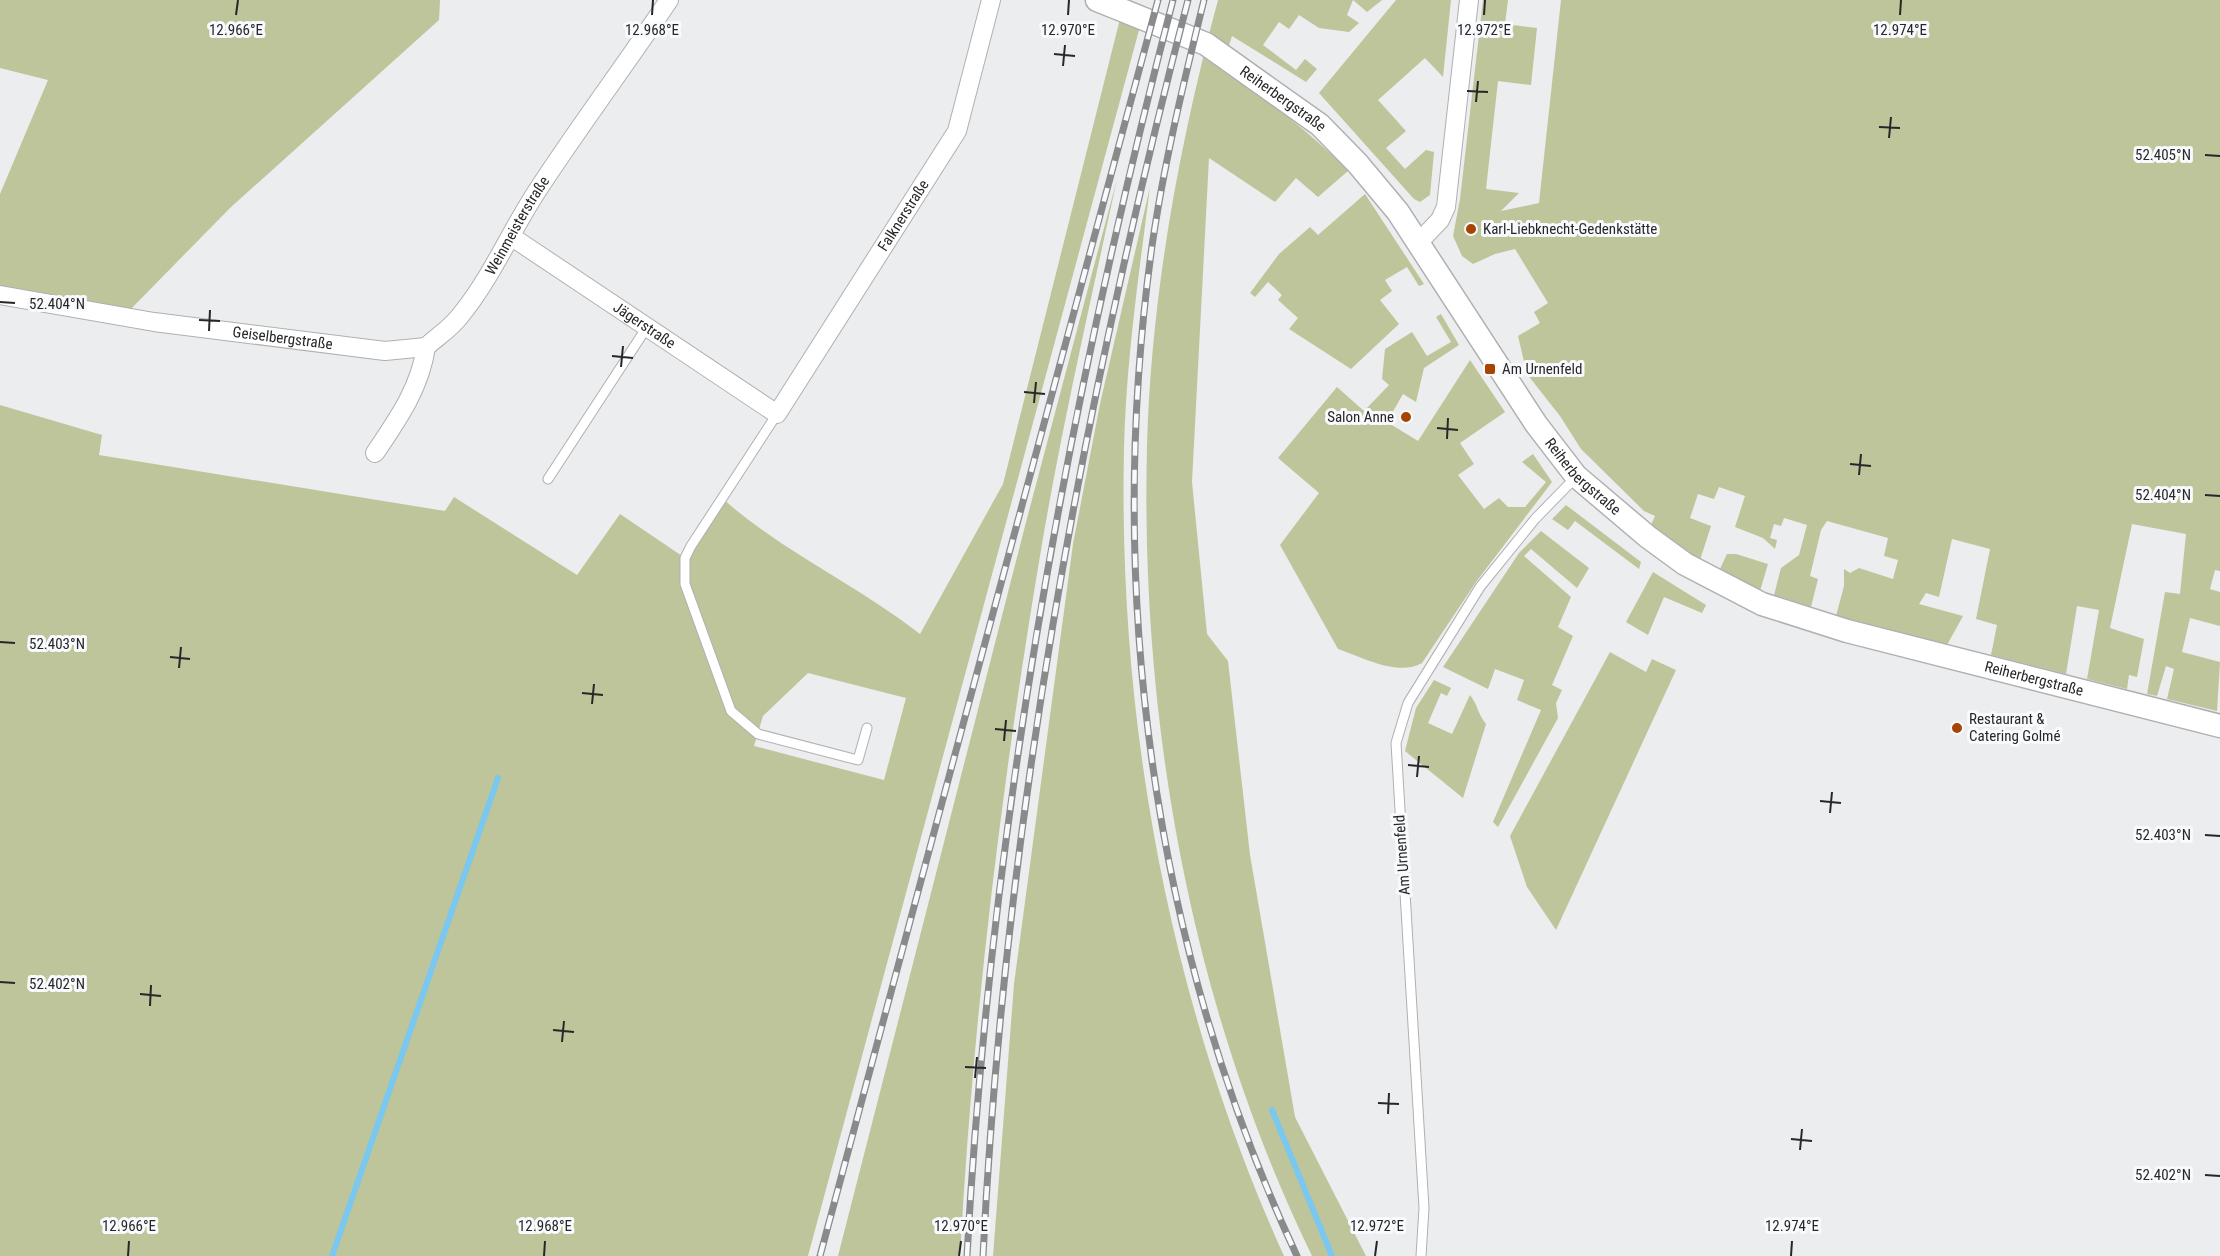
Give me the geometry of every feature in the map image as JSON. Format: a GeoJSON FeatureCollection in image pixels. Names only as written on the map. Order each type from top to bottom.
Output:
{"type":"FeatureCollection","features":[{"type":"Feature","properties":{"kind":"street","name":"Weinmeisterstraße"},"geometry":{"type":"LineString","coordinates":[[426,347],[459,318],[498,262],[526,209],[576,131],[623,69],[669,0]]}},
{"type":"Feature","properties":{"kind":"street","name":"Falknerstraße"},"geometry":{"type":"LineString","coordinates":[[777,414],[957,131],[991,0]]}},
{"type":"Feature","properties":{"kind":"street","name":"Reiherbergstraße"},"geometry":{"type":"LineString","coordinates":[[1097,0],[1206,44],[1320,125],[1364,172],[1419,242],[1536,424],[1576,476],[1648,537],[1685,564],[1762,604],[1847,631],[2220,726]]}},
{"type":"Feature","properties":{"kind":"street"},"geometry":{"type":"LineString","coordinates":[[1419,242],[1440,220],[1446,207],[1469,0]]}},
{"type":"Feature","properties":{"kind":"street","name":"Jägerstraße"},"geometry":{"type":"LineString","coordinates":[[512,237],[777,414]]}},
{"type":"Feature","properties":{"kind":"street","name":"Geiselbergstraße"},"geometry":{"type":"LineString","coordinates":[[0,295],[154,322],[385,351],[426,347]]}},
{"type":"Feature","properties":{"kind":"street"},"geometry":{"type":"LineString","coordinates":[[375,453],[410,401],[424,364],[426,347]]}},
{"type":"Feature","properties":{"kind":"lane"},"geometry":{"type":"LineString","coordinates":[[548,479],[647,327]]}},
{"type":"Feature","properties":{"kind":"lane"},"geometry":{"type":"LineString","coordinates":[[777,414],[691,546],[685,558],[685,584],[731,711],[758,734],[858,760],[867,728]]}},
{"type":"Feature","properties":{"kind":"lane","name":"Am Urnenfeld"},"geometry":{"type":"LineString","coordinates":[[1421,1256],[1424,1208],[1396,743],[1408,704],[1480,587],[1535,519],[1576,476]]}},
{"type":"Feature","properties":{"kind":"green space"},"geometry":{"type":"Polygon","coordinates":[[[0,0],[440,0],[439,20],[230,208],[123,317],[0,295],[0,194],[48,80],[0,68],[0,0]]]}},
{"type":"Feature","properties":{"kind":"green space"},"geometry":{"type":"Polygon","coordinates":[[[1218,0],[1353,0],[1347,15],[1359,23],[1349,32],[1319,28],[1299,15],[1289,29],[1279,22],[1263,45],[1296,70],[1305,59],[1317,69],[1306,82],[1232,36],[1221,70],[1288,117],[1348,171],[1318,197],[1296,178],[1275,202],[1209,158],[1192,482],[1207,634],[1228,661],[1250,855],[1295,1117],[1366,1256],[1312,1256],[1270,1161],[1234,1063],[1205,963],[1182,861],[1164,758],[1153,654],[1147,550],[1147,446],[1150,390],[1154,334],[1169,221],[1191,109],[1218,0]]]}},
{"type":"Feature","properties":{"kind":"green space"},"geometry":{"type":"Polygon","coordinates":[[[1353,0],[1382,0],[1367,12],[1353,0]]]}},
{"type":"Feature","properties":{"kind":"green space"},"geometry":{"type":"Polygon","coordinates":[[[1396,0],[1451,0],[1443,77],[1425,58],[1378,100],[1406,131],[1386,148],[1405,169],[1426,150],[1434,152],[1430,195],[1420,202],[1414,199],[1319,93],[1396,0]]]}},
{"type":"Feature","properties":{"kind":"green space"},"geometry":{"type":"Polygon","coordinates":[[[1483,0],[1508,0],[1505,24],[1537,28],[1531,85],[1498,81],[1486,189],[1519,193],[1501,211],[1539,203],[1561,0],[2220,0],[2220,571],[2215,570],[2210,589],[2220,592],[2220,626],[2190,618],[2182,652],[2220,662],[2217,711],[2167,699],[2174,669],[2166,666],[2157,696],[2147,694],[2165,592],[2180,594],[2186,534],[2132,524],[2110,628],[2144,639],[2137,677],[2129,675],[2127,689],[2087,679],[2099,610],[2077,606],[2066,674],[1991,655],[1997,625],[1976,619],[1990,549],[1952,539],[1939,597],[1926,593],[1919,604],[1963,616],[1947,645],[1836,616],[1844,586],[1844,569],[1850,573],[1859,568],[1893,579],[1898,560],[1884,556],[1888,538],[1827,521],[1821,530],[1810,576],[1818,579],[1811,607],[1774,595],[1781,568],[1799,555],[1807,525],[1784,518],[1781,526],[1774,524],[1770,538],[1777,540],[1775,549],[1763,538],[1735,527],[1745,496],[1719,487],[1714,499],[1698,494],[1690,518],[1711,526],[1700,560],[1651,525],[1655,516],[1644,511],[1581,449],[1560,416],[1527,374],[1518,336],[1540,323],[1534,312],[1548,303],[1515,249],[1495,254],[1473,264],[1462,256],[1453,236],[1460,199],[1483,0]]]}},
{"type":"Feature","properties":{"kind":"green space"},"geometry":{"type":"Polygon","coordinates":[[[1122,11],[1142,19],[808,1256],[0,1256],[0,405],[102,435],[99,455],[445,511],[454,497],[577,575],[620,514],[685,558],[723,499],[770,536],[896,616],[920,634],[1003,484],[1122,11]],[[808,673],[763,716],[754,746],[884,780],[906,698],[808,673]]]}},
{"type":"Feature","properties":{"kind":"green space"},"geometry":{"type":"Polygon","coordinates":[[[1117,179],[1050,498],[1014,721],[981,988],[960,1256],[838,1256],[1025,526],[1117,179]]]}},
{"type":"Feature","properties":{"kind":"green space"},"geometry":{"type":"Polygon","coordinates":[[[1150,187],[1130,350],[1124,449],[1124,552],[1130,656],[1142,759],[1159,861],[1182,963],[1210,1063],[1244,1161],[1284,1256],[993,1256],[1014,984],[1073,544],[1100,404],[1150,187]]]}},
{"type":"Feature","properties":{"kind":"green space"},"geometry":{"type":"Polygon","coordinates":[[[1365,194],[1424,284],[1419,286],[1407,267],[1385,280],[1392,291],[1380,300],[1399,324],[1351,369],[1289,329],[1298,318],[1278,300],[1282,295],[1268,282],[1255,297],[1250,293],[1279,254],[1310,227],[1318,235],[1365,194]]]}},
{"type":"Feature","properties":{"kind":"green space"},"geometry":{"type":"Polygon","coordinates":[[[1441,314],[1459,345],[1424,368],[1416,402],[1403,394],[1387,422],[1418,441],[1470,360],[1505,412],[1460,443],[1474,464],[1458,475],[1484,509],[1499,498],[1508,507],[1525,507],[1546,482],[1522,462],[1533,454],[1552,482],[1476,582],[1422,663],[1412,667],[1391,667],[1338,649],[1280,545],[1319,493],[1278,458],[1337,387],[1364,411],[1389,385],[1382,379],[1385,349],[1412,332],[1427,356],[1451,342],[1436,317],[1441,314]]]}},
{"type":"Feature","properties":{"kind":"green space"},"geometry":{"type":"Polygon","coordinates":[[[1566,505],[1641,562],[1639,569],[1575,521],[1568,530],[1552,519],[1566,505]]]}},
{"type":"Feature","properties":{"kind":"green space"},"geometry":{"type":"Polygon","coordinates":[[[1541,531],[1589,568],[1577,588],[1531,549],[1524,556],[1571,597],[1558,627],[1573,636],[1552,685],[1562,690],[1556,703],[1558,718],[1498,827],[1493,822],[1541,710],[1517,700],[1524,680],[1495,669],[1488,689],[1443,667],[1519,553],[1541,531]]]}},
{"type":"Feature","properties":{"kind":"green space"},"geometry":{"type":"Polygon","coordinates":[[[1727,554],[1736,554],[1768,564],[1760,591],[1719,571],[1727,554]]]}},
{"type":"Feature","properties":{"kind":"green space"},"geometry":{"type":"Polygon","coordinates":[[[1653,572],[1706,605],[1702,613],[1664,597],[1648,635],[1626,622],[1653,572]]]}},
{"type":"Feature","properties":{"kind":"green space"},"geometry":{"type":"Polygon","coordinates":[[[1610,652],[1646,672],[1652,659],[1676,670],[1556,930],[1527,887],[1510,836],[1610,652]]]}},
{"type":"Feature","properties":{"kind":"green space"},"geometry":{"type":"Polygon","coordinates":[[[1434,680],[1451,688],[1447,696],[1441,693],[1428,723],[1452,734],[1470,695],[1486,724],[1463,798],[1405,751],[1416,708],[1434,680]]]}},
{"type":"Feature","properties":{"kind":"waterway"},"geometry":{"type":"LineString","coordinates":[[332,1256],[498,778]]}},
{"type":"Feature","properties":{"kind":"waterway"},"geometry":{"type":"LineString","coordinates":[[1272,1110],[1332,1256]]}},
{"type":"Feature","properties":{"kind":"railway"},"geometry":{"type":"LineString","coordinates":[[820,1256],[1158,0]]}},
{"type":"Feature","properties":{"kind":"railway"},"geometry":{"type":"LineString","coordinates":[[967,1256],[978,1097],[994,938],[1014,780],[1038,623],[1099,310],[1134,155],[1173,0]]}},
{"type":"Feature","properties":{"kind":"railway"},"geometry":{"type":"LineString","coordinates":[[983,1256],[993,1097],[1009,938],[1029,780],[1053,623],[1114,310],[1149,155],[1188,0]]}},
{"type":"Feature","properties":{"kind":"railway"},"geometry":{"type":"LineString","coordinates":[[1204,0],[1175,122],[1152,246],[1139,374],[1134,503],[1139,633],[1152,762],[1175,889],[1206,1014],[1247,1137],[1297,1256]]}},
{"type":"Feature","properties":{"kind":"place","name":"Karl-Liebknecht-Gedenkstätte"},"geometry":{"type":"Point","coordinates":[1471,229]}},
{"type":"Feature","properties":{"kind":"place","name":"Am Urnenfeld"},"geometry":{"type":"Point","coordinates":[1490,369]}},
{"type":"Feature","properties":{"kind":"place","name":"Salon Anne"},"geometry":{"type":"Point","coordinates":[1406,417]}},
{"type":"Feature","properties":{"kind":"place","name":"Restaurant & Catering Golmé"},"geometry":{"type":"Point","coordinates":[1957,728]}}]}
